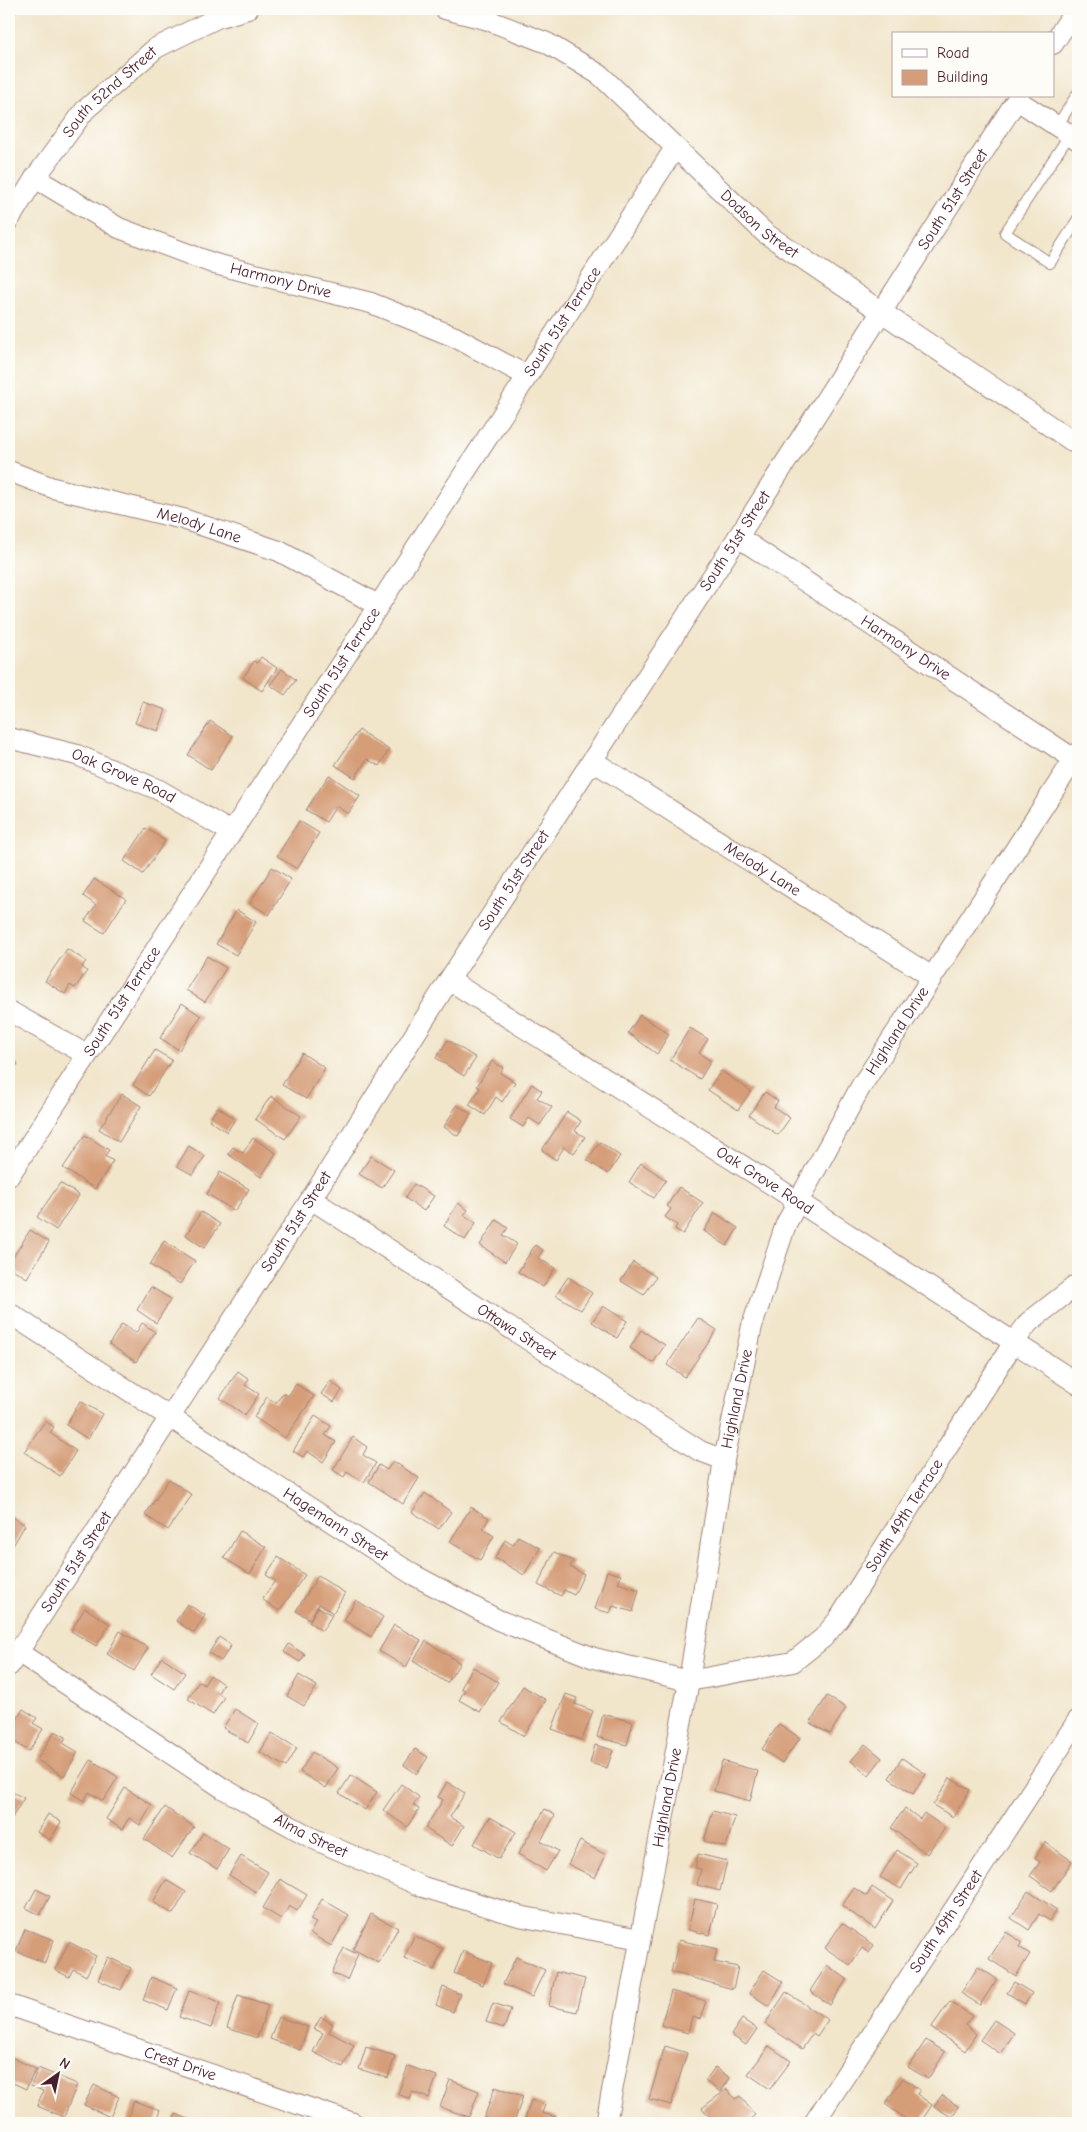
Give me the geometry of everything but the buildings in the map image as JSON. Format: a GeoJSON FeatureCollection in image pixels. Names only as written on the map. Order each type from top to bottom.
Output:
{"type":"FeatureCollection","features":[{"type":"Feature","properties":{"kind":"street","name":"South 52nd Street"},"geometry":{"type":"LineString","coordinates":[[9,220],[35,178],[84,110],[156,48],[217,18],[248,9]]}},
{"type":"Feature","properties":{"kind":"street","name":"Dodson Street"},"geometry":{"type":"LineString","coordinates":[[444,9],[485,18],[547,43],[600,74],[765,233],[1078,445]]}},
{"type":"Feature","properties":{"kind":"street"},"geometry":{"type":"LineString","coordinates":[[1054,42],[1076,9]]}},
{"type":"Feature","properties":{"kind":"street"},"geometry":{"type":"LineString","coordinates":[[1018,98],[1068,133]]}},
{"type":"Feature","properties":{"kind":"street","name":"South 51st Street"},"geometry":{"type":"LineString","coordinates":[[14,1659],[311,1199],[449,980],[738,537],[1018,98]]}},
{"type":"Feature","properties":{"kind":"street","name":"South 51st Terrace"},"geometry":{"type":"LineString","coordinates":[[9,1176],[675,148]]}},
{"type":"Feature","properties":{"kind":"street","name":"Harmony Drive"},"geometry":{"type":"LineString","coordinates":[[35,178],[119,228],[215,264],[371,303],[455,337],[527,376]]}},
{"type":"Feature","properties":{"kind":"street","name":"Melody Lane"},"geometry":{"type":"LineString","coordinates":[[9,471],[53,488],[184,519],[279,551],[378,606]]}},
{"type":"Feature","properties":{"kind":"street","name":"Harmony Drive"},"geometry":{"type":"LineString","coordinates":[[738,537],[1076,756]]}},
{"type":"Feature","properties":{"kind":"street","name":"Oak Grove Road"},"geometry":{"type":"LineString","coordinates":[[9,738],[77,755],[159,790],[231,832]]}},
{"type":"Feature","properties":{"kind":"street","name":"Highland Drive"},"geometry":{"type":"LineString","coordinates":[[606,2123],[689,1681],[724,1460],[752,1326],[786,1224],[796,1202],[860,1088],[1076,756]]}},
{"type":"Feature","properties":{"kind":"street","name":"Melody Lane"},"geometry":{"type":"LineString","coordinates":[[592,761],[932,977]]}},
{"type":"Feature","properties":{"kind":"street","name":"Oak Grove Road"},"geometry":{"type":"LineString","coordinates":[[449,980],[1078,1384]]}},
{"type":"Feature","properties":{"kind":"street"},"geometry":{"type":"LineString","coordinates":[[9,1011],[87,1055]]}},
{"type":"Feature","properties":{"kind":"street","name":"Ottawa Street"},"geometry":{"type":"LineString","coordinates":[[311,1199],[700,1451],[724,1460]]}},
{"type":"Feature","properties":{"kind":"street","name":"South 49th Terrace"},"geometry":{"type":"LineString","coordinates":[[689,1681],[793,1662],[823,1638],[839,1619],[1014,1342],[1029,1322],[1078,1284]]}},
{"type":"Feature","properties":{"kind":"street","name":"Hagemann Street"},"geometry":{"type":"LineString","coordinates":[[9,1313],[412,1574],[498,1620],[594,1658],[689,1681]]}},
{"type":"Feature","properties":{"kind":"street","name":"Alma Street"},"geometry":{"type":"LineString","coordinates":[[14,1659],[224,1789],[312,1838],[423,1887],[519,1916],[640,1939]]}},
{"type":"Feature","properties":{"kind":"street","name":"South 49th Street"},"geometry":{"type":"LineString","coordinates":[[814,2123],[1078,1720]]}},
{"type":"Feature","properties":{"kind":"street","name":"Crest Drive"},"geometry":{"type":"LineString","coordinates":[[9,2004],[353,2123]]}},
{"type":"Feature","properties":{"kind":"lane"},"geometry":{"type":"LineString","coordinates":[[1078,93],[1068,133],[1005,233],[1050,263],[1078,219]]}}]}
